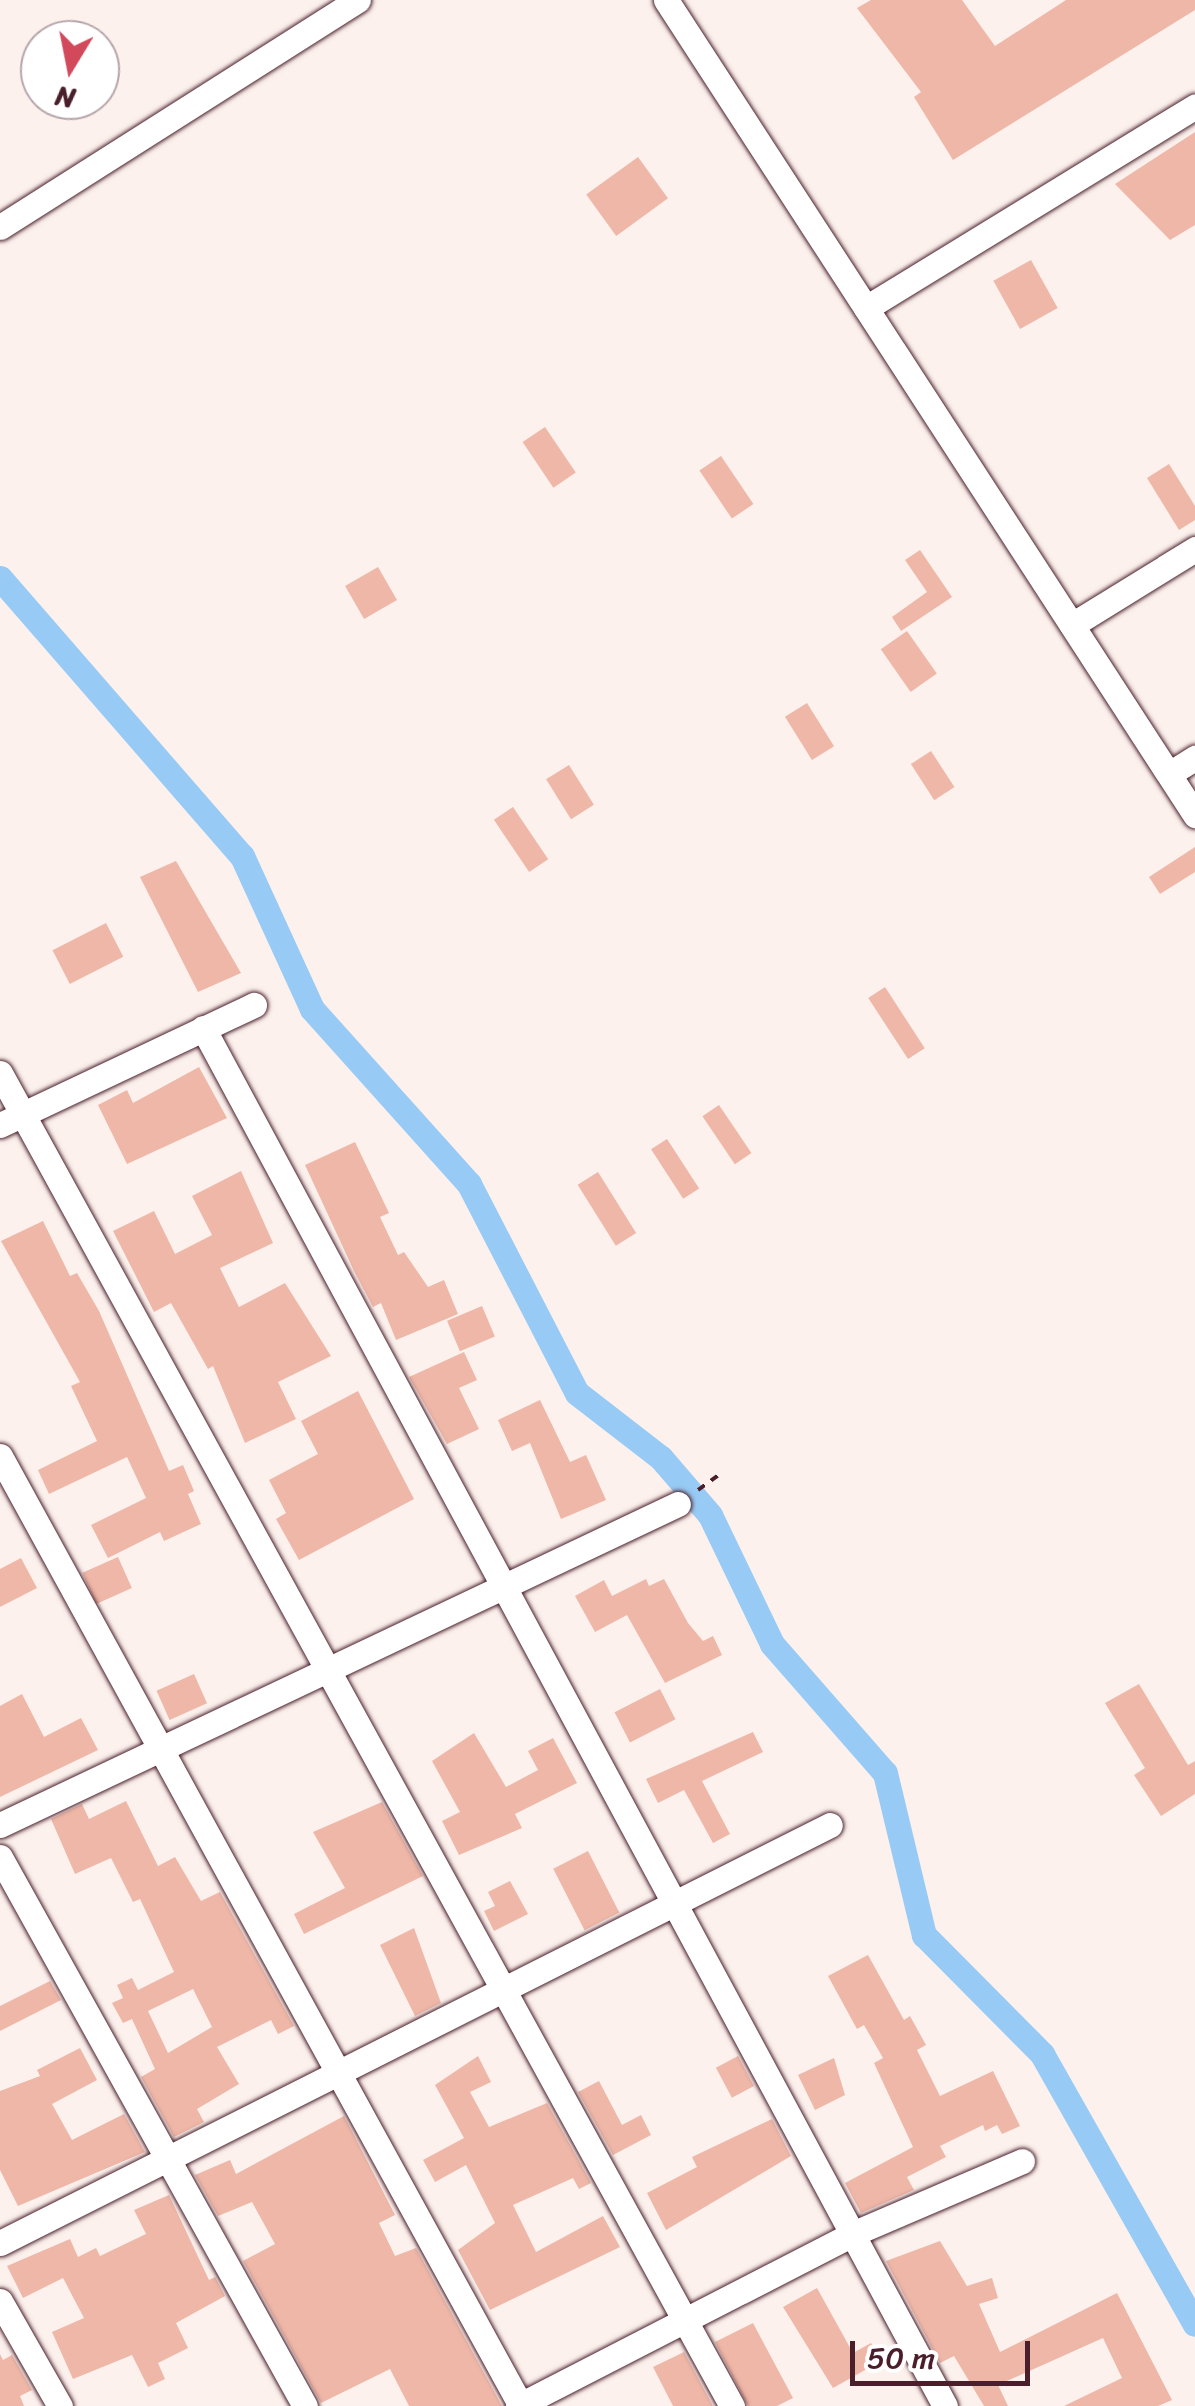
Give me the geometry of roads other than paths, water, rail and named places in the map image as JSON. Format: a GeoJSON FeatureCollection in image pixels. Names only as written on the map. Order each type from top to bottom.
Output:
{"type":"FeatureCollection","features":[{"type":"Feature","properties":{"kind":"street"},"geometry":{"type":"LineString","coordinates":[[0,227],[358,0]]}},
{"type":"Feature","properties":{"kind":"street"},"geometry":{"type":"LineString","coordinates":[[666,0],[1195,814]]}},
{"type":"Feature","properties":{"kind":"street"},"geometry":{"type":"LineString","coordinates":[[866,308],[1195,106]]}},
{"type":"Feature","properties":{"kind":"street"},"geometry":{"type":"LineString","coordinates":[[1072,625],[1195,549]]}},
{"type":"Feature","properties":{"kind":"street"},"geometry":{"type":"LineString","coordinates":[[1169,774],[1195,758]]}},
{"type":"Feature","properties":{"kind":"street"},"geometry":{"type":"LineString","coordinates":[[11,1121],[254,1005]]}},
{"type":"Feature","properties":{"kind":"street"},"geometry":{"type":"LineString","coordinates":[[203,1028],[505,1586],[672,1906],[945,2406]]}},
{"type":"Feature","properties":{"kind":"street"},"geometry":{"type":"LineString","coordinates":[[0,1073],[11,1121],[508,1993],[732,2406]]}},
{"type":"Feature","properties":{"kind":"street"},"geometry":{"type":"LineString","coordinates":[[0,1456],[341,2069],[520,2406],[852,2234],[1022,2162]]}},
{"type":"Feature","properties":{"kind":"street"},"geometry":{"type":"LineString","coordinates":[[0,1825],[158,1745],[326,1675],[678,1504]]}},
{"type":"Feature","properties":{"kind":"street"},"geometry":{"type":"LineString","coordinates":[[0,2243],[171,2160],[341,2069],[508,1993],[830,1825]]}},
{"type":"Feature","properties":{"kind":"street"},"geometry":{"type":"LineString","coordinates":[[0,1857],[305,2406]]}},
{"type":"Feature","properties":{"kind":"street"},"geometry":{"type":"LineString","coordinates":[[0,2301],[60,2406]]}},
{"type":"Feature","properties":{"kind":"waterway"},"geometry":{"type":"LineString","coordinates":[[0,578],[242,856],[312,1009],[469,1184],[577,1393],[661,1458],[710,1515],[772,1644],[885,1773],[924,1935],[1042,2054],[1195,2324]]}}]}
